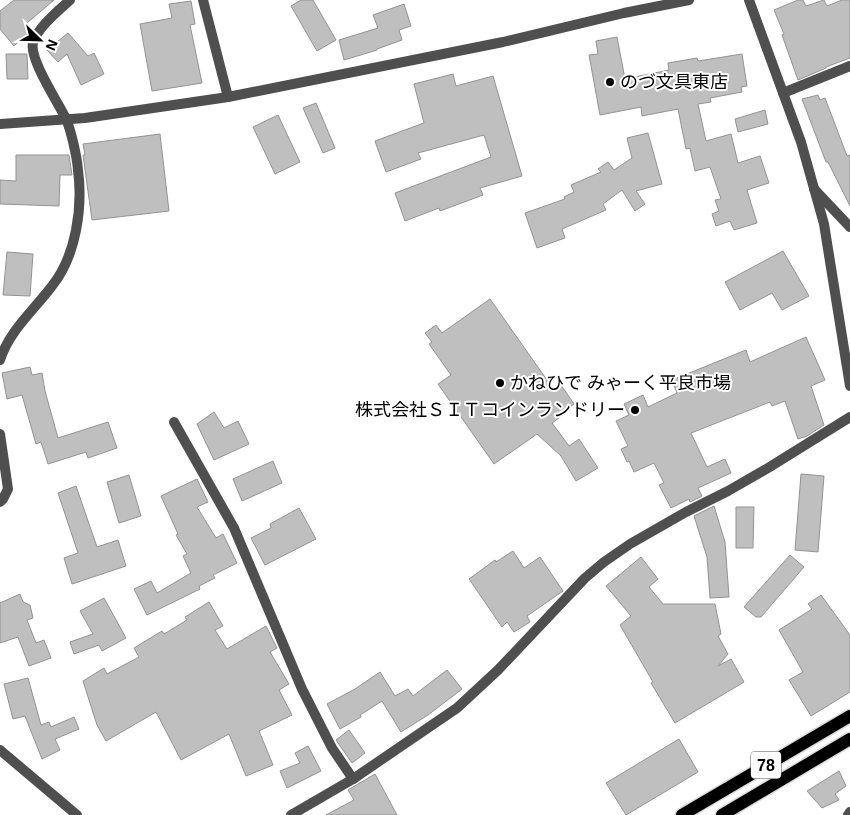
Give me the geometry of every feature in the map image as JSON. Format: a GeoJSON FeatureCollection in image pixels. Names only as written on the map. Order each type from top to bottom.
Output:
{"type":"FeatureCollection","features":[{"type":"Feature","properties":{"kind":"main road","name":"78"},"geometry":{"type":"LineString","coordinates":[[682,815],[850,716]]}},
{"type":"Feature","properties":{"kind":"main road","name":"78"},"geometry":{"type":"LineString","coordinates":[[722,815],[850,739]]}},
{"type":"Feature","properties":{"kind":"street"},"geometry":{"type":"LineString","coordinates":[[0,360],[11,336],[54,284],[67,262],[74,240],[79,204],[78,170],[67,120],[34,57],[33,43],[40,30],[70,0]]}},
{"type":"Feature","properties":{"kind":"street"},"geometry":{"type":"LineString","coordinates":[[204,0],[228,97]]}},
{"type":"Feature","properties":{"kind":"street"},"geometry":{"type":"LineString","coordinates":[[0,124],[67,120],[228,97],[503,42],[688,0]]}},
{"type":"Feature","properties":{"kind":"street"},"geometry":{"type":"LineString","coordinates":[[749,0],[801,142],[824,224],[850,386]]}},
{"type":"Feature","properties":{"kind":"street"},"geometry":{"type":"LineString","coordinates":[[783,93],[850,66]]}},
{"type":"Feature","properties":{"kind":"street"},"geometry":{"type":"LineString","coordinates":[[814,189],[850,227]]}},
{"type":"Feature","properties":{"kind":"street"},"geometry":{"type":"LineString","coordinates":[[291,815],[353,779],[457,708],[498,670],[585,578],[604,562],[630,544],[768,468],[850,417]]}},
{"type":"Feature","properties":{"kind":"street"},"geometry":{"type":"LineString","coordinates":[[174,422],[234,528],[302,689],[332,748],[353,779]]}},
{"type":"Feature","properties":{"kind":"street"},"geometry":{"type":"LineString","coordinates":[[0,434],[8,489],[3,500],[0,502]]}},
{"type":"Feature","properties":{"kind":"street"},"geometry":{"type":"LineString","coordinates":[[0,750],[77,815]]}},
{"type":"Feature","properties":{"kind":"building"},"geometry":{"type":"Polygon","coordinates":[[[14,0],[54,0],[27,23],[27,34],[14,46],[0,29],[0,11],[14,0]]]}},
{"type":"Feature","properties":{"kind":"building"},"geometry":{"type":"Polygon","coordinates":[[[301,0],[313,0],[336,40],[317,51],[291,6],[301,0]]]}},
{"type":"Feature","properties":{"kind":"building"},"geometry":{"type":"Polygon","coordinates":[[[798,0],[803,0],[806,6],[824,0],[827,6],[842,0],[850,0],[850,58],[798,80],[782,35],[784,34],[774,10],[798,0]]]}},
{"type":"Feature","properties":{"kind":"building"},"geometry":{"type":"Polygon","coordinates":[[[191,1],[195,24],[190,25],[202,83],[152,91],[140,24],[172,18],[169,4],[191,1]]]}},
{"type":"Feature","properties":{"kind":"building"},"geometry":{"type":"Polygon","coordinates":[[[404,4],[411,26],[399,30],[402,40],[344,60],[339,40],[378,28],[373,15],[404,4]]]}},
{"type":"Feature","properties":{"kind":"building"},"geometry":{"type":"Polygon","coordinates":[[[68,33],[88,56],[94,53],[104,74],[81,85],[67,54],[58,62],[47,50],[68,33]]]}},
{"type":"Feature","properties":{"kind":"building"},"geometry":{"type":"Polygon","coordinates":[[[617,37],[625,79],[669,70],[668,63],[697,58],[698,61],[742,54],[747,86],[741,87],[742,92],[710,98],[711,102],[698,104],[706,141],[731,134],[738,163],[760,156],[769,183],[747,190],[757,223],[734,230],[730,221],[716,226],[712,214],[719,211],[715,200],[721,199],[710,167],[695,171],[690,148],[686,149],[678,109],[642,116],[641,107],[600,115],[589,55],[598,54],[596,41],[617,37]]]}},
{"type":"Feature","properties":{"kind":"building"},"geometry":{"type":"Polygon","coordinates":[[[6,54],[27,54],[28,79],[7,79],[6,54]]]}},
{"type":"Feature","properties":{"kind":"building"},"geometry":{"type":"Polygon","coordinates":[[[453,74],[456,86],[493,76],[522,176],[480,188],[483,195],[440,211],[439,208],[405,221],[395,193],[491,157],[484,135],[418,153],[421,159],[386,172],[375,141],[424,123],[414,84],[453,74]]]}},
{"type":"Feature","properties":{"kind":"building"},"geometry":{"type":"Polygon","coordinates":[[[818,95],[820,100],[825,98],[847,156],[850,155],[850,206],[828,162],[826,162],[802,99],[818,95]]]}},
{"type":"Feature","properties":{"kind":"building"},"geometry":{"type":"Polygon","coordinates":[[[316,103],[335,148],[323,153],[303,108],[316,103]]]}},
{"type":"Feature","properties":{"kind":"building"},"geometry":{"type":"Polygon","coordinates":[[[765,110],[768,124],[738,132],[735,119],[765,110]]]}},
{"type":"Feature","properties":{"kind":"building"},"geometry":{"type":"Polygon","coordinates":[[[278,115],[300,162],[275,174],[253,127],[278,115]]]}},
{"type":"Feature","properties":{"kind":"building"},"geometry":{"type":"Polygon","coordinates":[[[648,133],[662,184],[636,191],[645,204],[635,211],[622,190],[603,204],[606,210],[562,229],[565,238],[537,248],[525,213],[565,199],[564,197],[574,192],[571,185],[601,172],[598,169],[608,162],[614,170],[632,158],[627,138],[648,133]]]}},
{"type":"Feature","properties":{"kind":"building"},"geometry":{"type":"Polygon","coordinates":[[[160,134],[169,211],[92,220],[83,144],[160,134]]]}},
{"type":"Feature","properties":{"kind":"building"},"geometry":{"type":"Polygon","coordinates":[[[16,155],[69,155],[72,175],[60,175],[59,206],[0,204],[0,180],[16,181],[16,155]]]}},
{"type":"Feature","properties":{"kind":"building"},"geometry":{"type":"Polygon","coordinates":[[[783,251],[809,296],[782,310],[772,293],[740,310],[725,282],[783,251]]]}},
{"type":"Feature","properties":{"kind":"building"},"geometry":{"type":"Polygon","coordinates":[[[7,252],[33,254],[30,296],[3,295],[7,252]]]}},
{"type":"Feature","properties":{"kind":"building"},"geometry":{"type":"Polygon","coordinates":[[[490,299],[554,390],[561,385],[574,404],[552,423],[569,446],[579,439],[598,468],[576,481],[561,456],[537,434],[494,464],[438,384],[451,375],[429,344],[432,342],[425,333],[436,325],[442,333],[490,299]]]}},
{"type":"Feature","properties":{"kind":"building"},"geometry":{"type":"Polygon","coordinates":[[[806,337],[825,380],[811,386],[824,425],[807,436],[798,439],[785,401],[772,406],[770,402],[691,433],[707,467],[725,459],[731,473],[698,488],[702,496],[690,502],[689,499],[671,508],[659,485],[664,483],[654,463],[634,472],[621,449],[628,446],[616,421],[629,415],[624,404],[643,395],[648,407],[677,393],[672,380],[746,350],[750,362],[806,337]]]}},
{"type":"Feature","properties":{"kind":"building"},"geometry":{"type":"Polygon","coordinates":[[[30,367],[32,375],[42,373],[58,438],[108,422],[117,448],[88,458],[86,452],[48,464],[41,442],[36,444],[22,395],[7,399],[2,373],[30,367]]]}},
{"type":"Feature","properties":{"kind":"building"},"geometry":{"type":"Polygon","coordinates":[[[214,412],[224,428],[238,421],[249,444],[214,460],[197,424],[214,412]]]}},
{"type":"Feature","properties":{"kind":"building"},"geometry":{"type":"Polygon","coordinates":[[[273,461],[282,483],[242,501],[233,479],[273,461]]]}},
{"type":"Feature","properties":{"kind":"building"},"geometry":{"type":"Polygon","coordinates":[[[801,474],[824,476],[818,552],[795,550],[801,474]]]}},
{"type":"Feature","properties":{"kind":"building"},"geometry":{"type":"Polygon","coordinates":[[[129,475],[141,516],[119,523],[107,482],[129,475]]]}},
{"type":"Feature","properties":{"kind":"building"},"geometry":{"type":"Polygon","coordinates":[[[197,479],[208,502],[197,507],[216,538],[223,534],[237,563],[213,575],[215,578],[199,586],[200,589],[147,615],[134,589],[151,581],[157,593],[191,573],[183,556],[187,554],[176,535],[178,534],[161,496],[197,479]]]}},
{"type":"Feature","properties":{"kind":"building"},"geometry":{"type":"Polygon","coordinates":[[[76,486],[97,547],[118,540],[126,566],[72,584],[64,558],[78,553],[58,493],[76,486]]]}},
{"type":"Feature","properties":{"kind":"building"},"geometry":{"type":"Polygon","coordinates":[[[714,506],[725,542],[729,597],[710,598],[707,557],[694,516],[714,506]]]}},
{"type":"Feature","properties":{"kind":"building"},"geometry":{"type":"Polygon","coordinates":[[[736,507],[754,507],[753,548],[736,548],[736,507]]]}},
{"type":"Feature","properties":{"kind":"building"},"geometry":{"type":"Polygon","coordinates":[[[299,508],[316,539],[265,565],[251,538],[271,528],[270,524],[299,508]]]}},
{"type":"Feature","properties":{"kind":"building"},"geometry":{"type":"Polygon","coordinates":[[[513,551],[524,568],[540,557],[563,591],[527,616],[530,622],[514,632],[507,622],[502,627],[469,579],[495,560],[496,562],[513,551]]]}},
{"type":"Feature","properties":{"kind":"building"},"geometry":{"type":"Polygon","coordinates":[[[790,555],[804,567],[761,617],[756,617],[744,607],[790,555]]]}},
{"type":"Feature","properties":{"kind":"building"},"geometry":{"type":"Polygon","coordinates":[[[641,557],[658,579],[649,587],[663,604],[715,604],[721,634],[718,636],[728,654],[718,666],[731,659],[744,682],[675,723],[620,625],[631,616],[606,586],[641,557]]]}},
{"type":"Feature","properties":{"kind":"building"},"geometry":{"type":"Polygon","coordinates":[[[20,594],[23,602],[30,605],[33,618],[27,620],[36,643],[44,640],[51,658],[29,666],[18,637],[0,643],[0,603],[20,594]]]}},
{"type":"Feature","properties":{"kind":"building"},"geometry":{"type":"Polygon","coordinates":[[[821,595],[850,635],[850,692],[811,716],[789,680],[803,672],[779,630],[812,609],[808,604],[821,595]]]}},
{"type":"Feature","properties":{"kind":"building"},"geometry":{"type":"Polygon","coordinates":[[[104,598],[126,638],[102,651],[99,645],[74,654],[70,642],[93,634],[80,611],[104,598]]]}},
{"type":"Feature","properties":{"kind":"building"},"geometry":{"type":"Polygon","coordinates":[[[209,602],[223,626],[215,630],[227,649],[266,626],[277,648],[270,652],[289,684],[279,690],[292,715],[259,731],[273,765],[246,776],[229,734],[181,760],[156,712],[106,741],[97,725],[83,681],[104,668],[107,674],[139,657],[134,648],[162,631],[164,634],[187,620],[185,617],[209,602]]]}},
{"type":"Feature","properties":{"kind":"building"},"geometry":{"type":"Polygon","coordinates":[[[447,670],[462,689],[428,715],[401,732],[382,701],[360,715],[361,717],[340,729],[327,704],[355,689],[380,672],[395,696],[408,689],[413,696],[447,670]]]}},
{"type":"Feature","properties":{"kind":"building"},"geometry":{"type":"Polygon","coordinates":[[[28,678],[41,725],[49,722],[51,727],[74,717],[79,729],[55,739],[60,750],[42,759],[25,716],[13,719],[4,684],[28,678]]]}},
{"type":"Feature","properties":{"kind":"building"},"geometry":{"type":"Polygon","coordinates":[[[349,730],[365,753],[352,763],[336,740],[349,730]]]}},
{"type":"Feature","properties":{"kind":"building"},"geometry":{"type":"Polygon","coordinates":[[[679,739],[698,772],[626,815],[606,783],[679,739]]]}},
{"type":"Feature","properties":{"kind":"building"},"geometry":{"type":"Polygon","coordinates":[[[308,746],[321,771],[287,788],[280,771],[300,763],[295,753],[308,746]]]}},
{"type":"Feature","properties":{"kind":"building"},"geometry":{"type":"Polygon","coordinates":[[[839,771],[846,786],[835,794],[839,800],[822,808],[807,791],[839,771]]]}},
{"type":"Feature","properties":{"kind":"building"},"geometry":{"type":"Polygon","coordinates":[[[375,774],[397,815],[326,815],[354,800],[348,790],[375,774]]]}},
{"type":"Feature","properties":{"kind":"place","name":"のづ文具東店"},"geometry":{"type":"Point","coordinates":[610,82]}},
{"type":"Feature","properties":{"kind":"place","name":"かねひで みゃーく平良市場"},"geometry":{"type":"Point","coordinates":[500,383]}},
{"type":"Feature","properties":{"kind":"place","name":"株式会社ＳＩＴコインランドリー"},"geometry":{"type":"Point","coordinates":[635,410]}}]}
